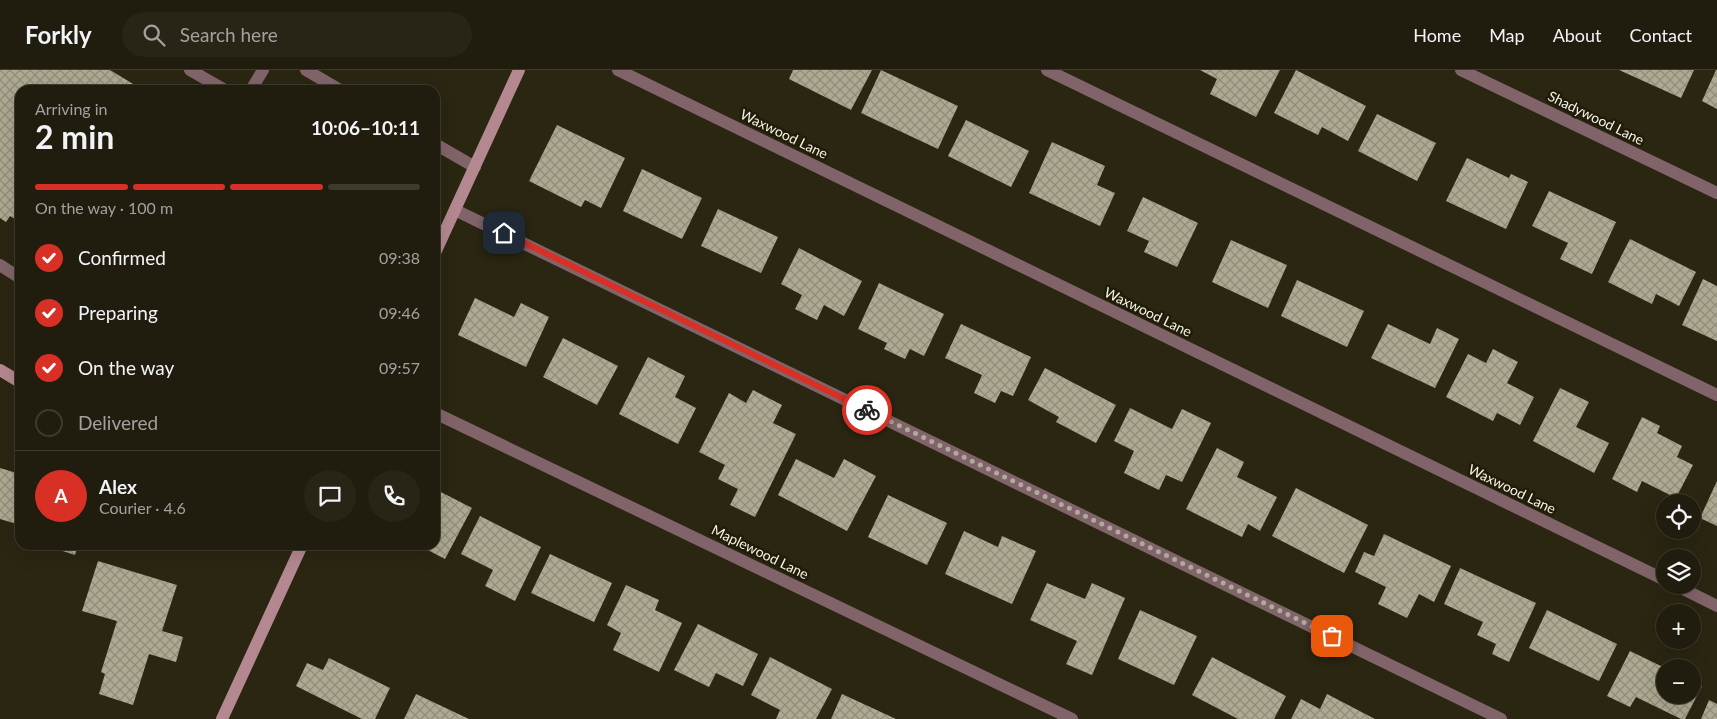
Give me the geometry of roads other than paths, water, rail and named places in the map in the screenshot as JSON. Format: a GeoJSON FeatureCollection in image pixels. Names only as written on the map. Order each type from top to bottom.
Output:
{"type":"FeatureCollection","features":[{"type":"Feature","properties":{"kind":"main road"},"geometry":{"type":"LineString","coordinates":[[440,242],[519,70]]}},
{"type":"Feature","properties":{"kind":"main road"},"geometry":{"type":"LineString","coordinates":[[0,370],[15,379]]}},
{"type":"Feature","properties":{"kind":"main road"},"geometry":{"type":"LineString","coordinates":[[222,719],[296,550]]}},
{"type":"Feature","properties":{"kind":"street"},"geometry":{"type":"LineString","coordinates":[[190,70],[216,85]]}},
{"type":"Feature","properties":{"kind":"street"},"geometry":{"type":"LineString","coordinates":[[255,85],[263,70]]}},
{"type":"Feature","properties":{"kind":"street"},"geometry":{"type":"LineString","coordinates":[[306,70],[332,85]]}},
{"type":"Feature","properties":{"kind":"street","name":"Waxwood Lane"},"geometry":{"type":"LineString","coordinates":[[618,70],[1656,576]]}},
{"type":"Feature","properties":{"kind":"street"},"geometry":{"type":"LineString","coordinates":[[1047,70],[1717,395]]}},
{"type":"Feature","properties":{"kind":"street","name":"Shadywood Lane"},"geometry":{"type":"LineString","coordinates":[[1461,70],[1717,193]]}},
{"type":"Feature","properties":{"kind":"street"},"geometry":{"type":"LineString","coordinates":[[440,147],[475,166]]}},
{"type":"Feature","properties":{"kind":"street"},"geometry":{"type":"LineString","coordinates":[[455,210],[1501,719]]}},
{"type":"Feature","properties":{"kind":"street"},"geometry":{"type":"LineString","coordinates":[[0,265],[15,275]]}},
{"type":"Feature","properties":{"kind":"street","name":"Maplewood Lane"},"geometry":{"type":"LineString","coordinates":[[440,415],[1072,719]]}},
{"type":"Feature","properties":{"kind":"street"},"geometry":{"type":"LineString","coordinates":[[1693,594],[1717,606]]}}]}
